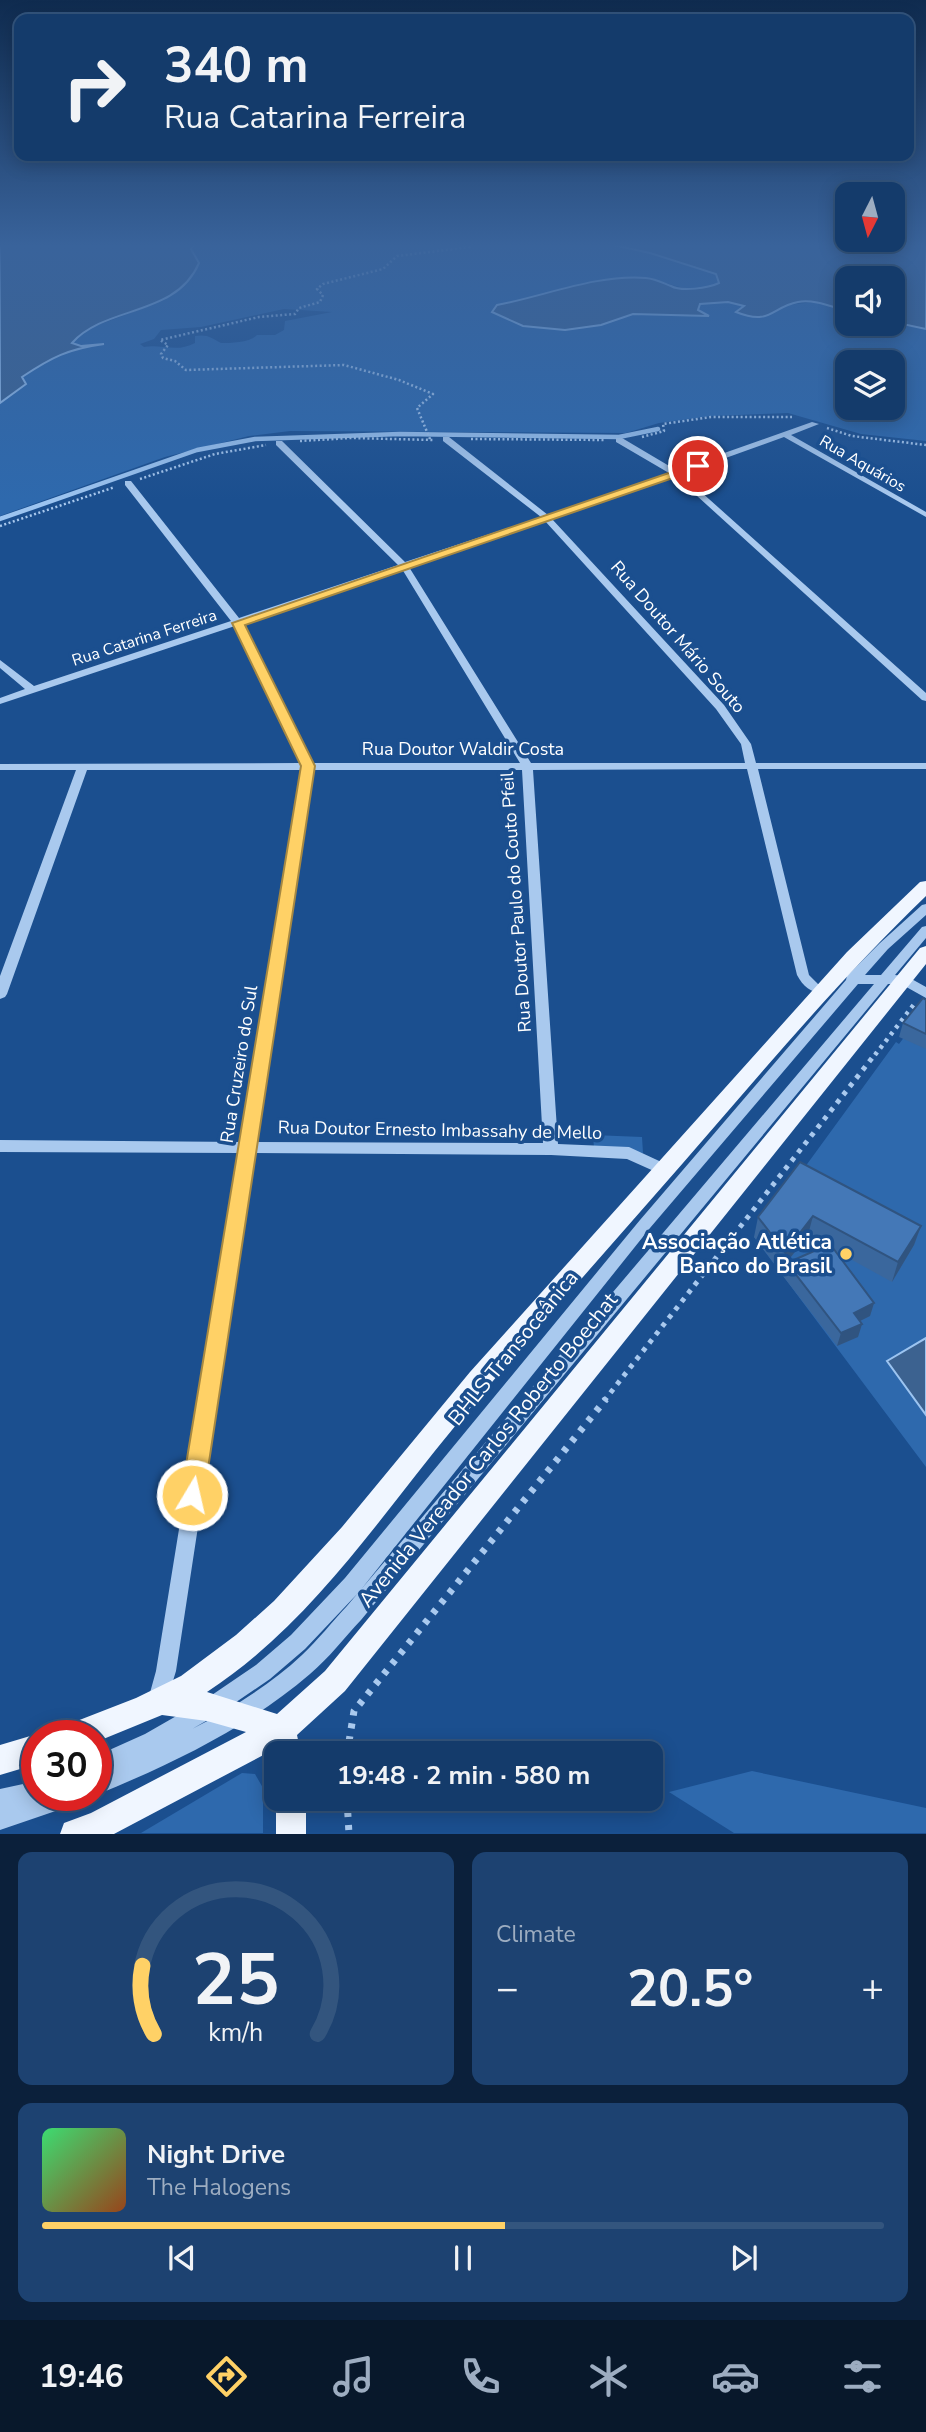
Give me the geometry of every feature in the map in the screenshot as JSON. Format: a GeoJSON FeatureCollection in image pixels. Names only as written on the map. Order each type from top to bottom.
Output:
{"type":"FeatureCollection","features":[{"type":"Feature","properties":{"kind":"main road"},"geometry":{"type":"LineString","coordinates":[[112,1720],[158,1701],[205,1676],[275,1618],[319,1576],[451,1411],[823,990],[887,920],[926,886]]}},
{"type":"Feature","properties":{"kind":"main road","name":"Avenida Vereador Carlos Roberto Boechat"},"geometry":{"type":"LineString","coordinates":[[284,1741],[382,1626],[894,978],[926,952]]}},
{"type":"Feature","properties":{"kind":"main road"},"geometry":{"type":"LineString","coordinates":[[158,1701],[189,1701],[212,1706],[240,1716],[281,1741]]}},
{"type":"Feature","properties":{"kind":"main road","name":"Avenida Vereador Carlos Roberto Boechat"},"geometry":{"type":"LineString","coordinates":[[75,1833],[99,1825],[264,1751]]}},
{"type":"Feature","properties":{"kind":"main road"},"geometry":{"type":"LineString","coordinates":[[0,1760],[21,1754]]}},
{"type":"Feature","properties":{"kind":"main road"},"geometry":{"type":"LineString","coordinates":[[291,1833],[292,1811]]}},
{"type":"Feature","properties":{"kind":"street","name":"Rua Catarina Ferreira"},"geometry":{"type":"LineString","coordinates":[[0,701],[677,474],[815,424]]}},
{"type":"Feature","properties":{"kind":"street","name":"Rua Aquários"},"geometry":{"type":"LineString","coordinates":[[786,435],[926,515]]}},
{"type":"Feature","properties":{"kind":"street","name":"Rua Doutor Mário Souto"},"geometry":{"type":"LineString","coordinates":[[446,439],[547,518],[720,707],[746,744],[803,975],[807,982],[823,990]]}},
{"type":"Feature","properties":{"kind":"street"},"geometry":{"type":"LineString","coordinates":[[619,440],[677,474],[926,698]]}},
{"type":"Feature","properties":{"kind":"street","name":"Rua Doutor Paulo do Couto Pfeil"},"geometry":{"type":"LineString","coordinates":[[279,443],[404,566],[527,766],[551,1149]]}},
{"type":"Feature","properties":{"kind":"street"},"geometry":{"type":"LineString","coordinates":[[128,483],[238,623],[308,766]]}},
{"type":"Feature","properties":{"kind":"street"},"geometry":{"type":"LineString","coordinates":[[0,663],[32,690]]}},
{"type":"Feature","properties":{"kind":"street","name":"Rua Cruzeiro do Sul"},"geometry":{"type":"LineString","coordinates":[[158,1701],[166,1671],[246,1147],[308,766]]}},
{"type":"Feature","properties":{"kind":"street","name":"Rua Doutor Waldir Costa"},"geometry":{"type":"LineString","coordinates":[[0,767],[926,766]]}},
{"type":"Feature","properties":{"kind":"street"},"geometry":{"type":"LineString","coordinates":[[0,994],[83,767]]}},
{"type":"Feature","properties":{"kind":"street","name":"BHLS Transoceânica"},"geometry":{"type":"LineString","coordinates":[[112,1760],[152,1741],[212,1706],[263,1672],[298,1642],[352,1585],[645,1224],[855,978],[884,946],[926,908]]}},
{"type":"Feature","properties":{"kind":"street"},"geometry":{"type":"LineString","coordinates":[[112,1778],[183,1748],[240,1716],[304,1667],[354,1613],[894,978],[926,930]]}},
{"type":"Feature","properties":{"kind":"street"},"geometry":{"type":"LineString","coordinates":[[823,990],[855,978],[894,978],[926,993]]}},
{"type":"Feature","properties":{"kind":"street","name":"Rua Doutor Ernesto Imbassahy de Mello"},"geometry":{"type":"LineString","coordinates":[[0,1146],[551,1149],[629,1153],[665,1170]]}},
{"type":"Feature","properties":{"kind":"street"},"geometry":{"type":"LineString","coordinates":[[0,1800],[21,1795]]}},
{"type":"Feature","properties":{"kind":"street"},"geometry":{"type":"LineString","coordinates":[[0,1819],[25,1811]]}},
{"type":"Feature","properties":{"kind":"path"},"geometry":{"type":"LineString","coordinates":[[205,330],[160,340],[168,345],[161,354],[163,358],[176,361],[188,371],[333,365],[399,380],[433,394],[417,408],[429,435]]}},
{"type":"Feature","properties":{"kind":"path"},"geometry":{"type":"LineString","coordinates":[[0,526],[215,454],[279,443],[351,438],[619,440]]}},
{"type":"Feature","properties":{"kind":"path"},"geometry":{"type":"LineString","coordinates":[[349,1741],[354,1711],[596,1411],[915,1003]]}},
{"type":"Feature","properties":{"kind":"path"},"geometry":{"type":"LineString","coordinates":[[348,1811],[349,1833]]}},
{"type":"Feature","properties":{"kind":"shaded area"},"geometry":{"type":"Polygon","coordinates":[[[0,330],[89,330],[72,343],[81,346],[104,344],[70,351],[42,364],[22,377],[26,384],[0,403],[0,330]]]}},
{"type":"Feature","properties":{"kind":"shaded area"},"geometry":{"type":"Polygon","coordinates":[[[86,330],[167,330],[161,330],[154,339],[140,344],[144,347],[176,348],[195,343],[195,336],[209,337],[221,343],[240,342],[257,335],[275,335],[284,330],[835,330],[835,336],[905,336],[905,330],[926,330],[926,441],[861,434],[788,413],[711,416],[659,423],[626,433],[290,431],[249,436],[165,457],[0,516],[0,403],[25,384],[22,377],[38,366],[53,357],[88,346],[72,343],[86,330]]]}},
{"type":"Feature","properties":{"kind":"shaded area","name":"Associação Atlética Banco do Brasil"},"geometry":{"type":"Polygon","coordinates":[[[924,1011],[926,1467],[754,1237],[896,1042],[899,1044],[924,1011]]]}},
{"type":"Feature","properties":{"kind":"shaded area"},"geometry":{"type":"Polygon","coordinates":[[[593,1135],[642,1137],[643,1153],[594,1148],[593,1135]]]}},
{"type":"Feature","properties":{"kind":"shaded area"},"geometry":{"type":"Polygon","coordinates":[[[926,1338],[926,1415],[887,1361],[926,1338]]]}},
{"type":"Feature","properties":{"kind":"shaded area"},"geometry":{"type":"Polygon","coordinates":[[[752,1771],[926,1808],[926,1833],[734,1833],[669,1792],[752,1771]]]}},
{"type":"Feature","properties":{"kind":"shaded area"},"geometry":{"type":"Polygon","coordinates":[[[242,1773],[255,1774],[263,1788],[263,1833],[141,1833],[242,1773]]]}},
{"type":"Feature","properties":{"kind":"building"},"geometry":{"type":"Polygon","coordinates":[[[923,998],[926,1000],[926,1034],[903,1023],[923,998]]]}},
{"type":"Feature","properties":{"kind":"building"},"geometry":{"type":"Polygon","coordinates":[[[800,1162],[921,1226],[898,1262],[813,1216],[785,1252],[758,1217],[800,1162]]]}},
{"type":"Feature","properties":{"kind":"building"},"geometry":{"type":"Polygon","coordinates":[[[830,1244],[874,1303],[854,1313],[862,1324],[841,1333],[787,1263],[830,1244]]]}},
{"type":"Feature","properties":{"kind":"waterway"},"geometry":{"type":"LineString","coordinates":[[0,519],[197,450],[255,439],[400,434],[619,437],[658,429]]}},
{"type":"Feature","properties":{"kind":"place","name":"Associação Atlética Banco do Brasil"},"geometry":{"type":"Point","coordinates":[846,1254]}},
{"type":"Feature","properties":{"kind":"route"},"geometry":{"type":"LineString","coordinates":[[192,1495],[308,766],[238,623],[698,466]]}}]}
